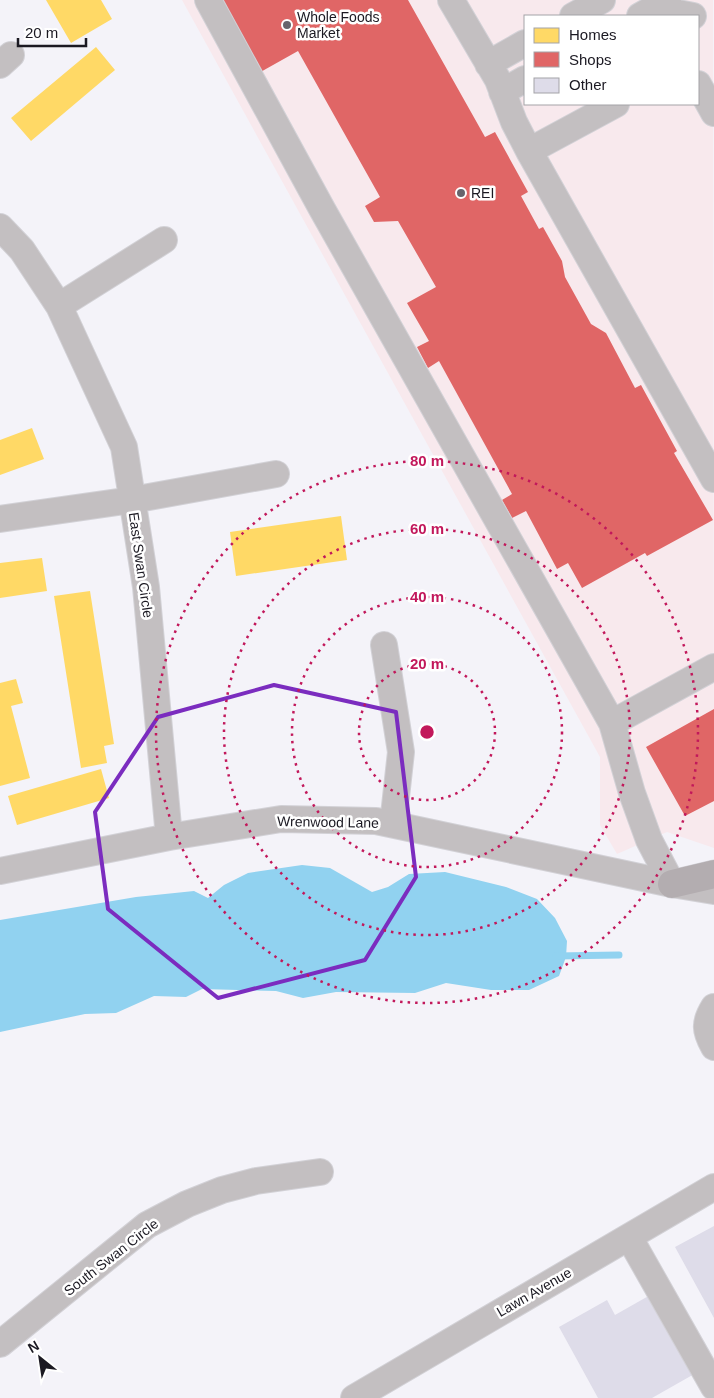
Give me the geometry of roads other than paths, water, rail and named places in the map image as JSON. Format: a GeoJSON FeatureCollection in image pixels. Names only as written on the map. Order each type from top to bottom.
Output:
{"type":"FeatureCollection","features":[{"type":"Feature","properties":{"kind":"main road"},"geometry":{"type":"LineString","coordinates":[[672,884],[714,874]]}},
{"type":"Feature","properties":{"kind":"street"},"geometry":{"type":"LineString","coordinates":[[208,0],[332,226],[612,723],[632,793],[649,840],[672,884]]}},
{"type":"Feature","properties":{"kind":"street"},"geometry":{"type":"LineString","coordinates":[[451,0],[498,80],[514,122],[528,151],[714,479]]}},
{"type":"Feature","properties":{"kind":"street"},"geometry":{"type":"LineString","coordinates":[[575,15],[602,0]]}},
{"type":"Feature","properties":{"kind":"street"},"geometry":{"type":"LineString","coordinates":[[642,15],[668,0]]}},
{"type":"Feature","properties":{"kind":"street"},"geometry":{"type":"LineString","coordinates":[[667,15],[678,13],[687,15]]}},
{"type":"Feature","properties":{"kind":"street"},"geometry":{"type":"LineString","coordinates":[[699,17],[714,20]]}},
{"type":"Feature","properties":{"kind":"street"},"geometry":{"type":"LineString","coordinates":[[488,64],[524,44]]}},
{"type":"Feature","properties":{"kind":"street"},"geometry":{"type":"LineString","coordinates":[[502,92],[524,80]]}},
{"type":"Feature","properties":{"kind":"street"},"geometry":{"type":"LineString","coordinates":[[699,86],[714,113]]}},
{"type":"Feature","properties":{"kind":"street"},"geometry":{"type":"LineString","coordinates":[[528,151],[614,105]]}},
{"type":"Feature","properties":{"kind":"street","name":"East Swan Circle"},"geometry":{"type":"LineString","coordinates":[[0,227],[22,250],[59,306],[124,448],[146,587],[169,837]]}},
{"type":"Feature","properties":{"kind":"street"},"geometry":{"type":"LineString","coordinates":[[59,306],[164,240]]}},
{"type":"Feature","properties":{"kind":"street"},"geometry":{"type":"LineString","coordinates":[[0,519],[132,500],[276,474]]}},
{"type":"Feature","properties":{"kind":"street"},"geometry":{"type":"LineString","coordinates":[[384,645],[401,752],[393,824]]}},
{"type":"Feature","properties":{"kind":"street"},"geometry":{"type":"LineString","coordinates":[[612,723],[714,667]]}},
{"type":"Feature","properties":{"kind":"street","name":"Wrenwood Lane"},"geometry":{"type":"LineString","coordinates":[[0,871],[169,837],[281,819],[376,821],[672,884],[714,891]]}},
{"type":"Feature","properties":{"kind":"street"},"geometry":{"type":"LineString","coordinates":[[714,1007],[709,1015],[706,1027],[707,1034],[714,1047]]}},
{"type":"Feature","properties":{"kind":"street","name":"South Swan Circle"},"geometry":{"type":"LineString","coordinates":[[0,1344],[148,1224],[187,1204],[222,1190],[256,1181],[320,1172]]}},
{"type":"Feature","properties":{"kind":"street","name":"Lawn Avenue"},"geometry":{"type":"LineString","coordinates":[[354,1398],[714,1187]]}},
{"type":"Feature","properties":{"kind":"street"},"geometry":{"type":"LineString","coordinates":[[628,1237],[714,1387]]}},
{"type":"Feature","properties":{"kind":"water"},"geometry":{"type":"Polygon","coordinates":[[[302,865],[330,868],[372,892],[388,887],[409,874],[445,872],[506,887],[537,899],[555,918],[567,941],[566,957],[559,976],[529,990],[491,990],[446,983],[415,993],[336,992],[303,998],[276,991],[202,989],[186,997],[154,996],[116,1013],[85,1014],[0,1032],[0,920],[136,897],[194,891],[208,898],[224,885],[248,873],[302,865]]]}},
{"type":"Feature","properties":{"kind":"waterway"},"geometry":{"type":"LineString","coordinates":[[556,956],[619,955]]}},
{"type":"Feature","properties":{"kind":"place","name":"Whole Foods Market"},"geometry":{"type":"Point","coordinates":[287,25]}},
{"type":"Feature","properties":{"kind":"place","name":"REI"},"geometry":{"type":"Point","coordinates":[461,193]}}]}
